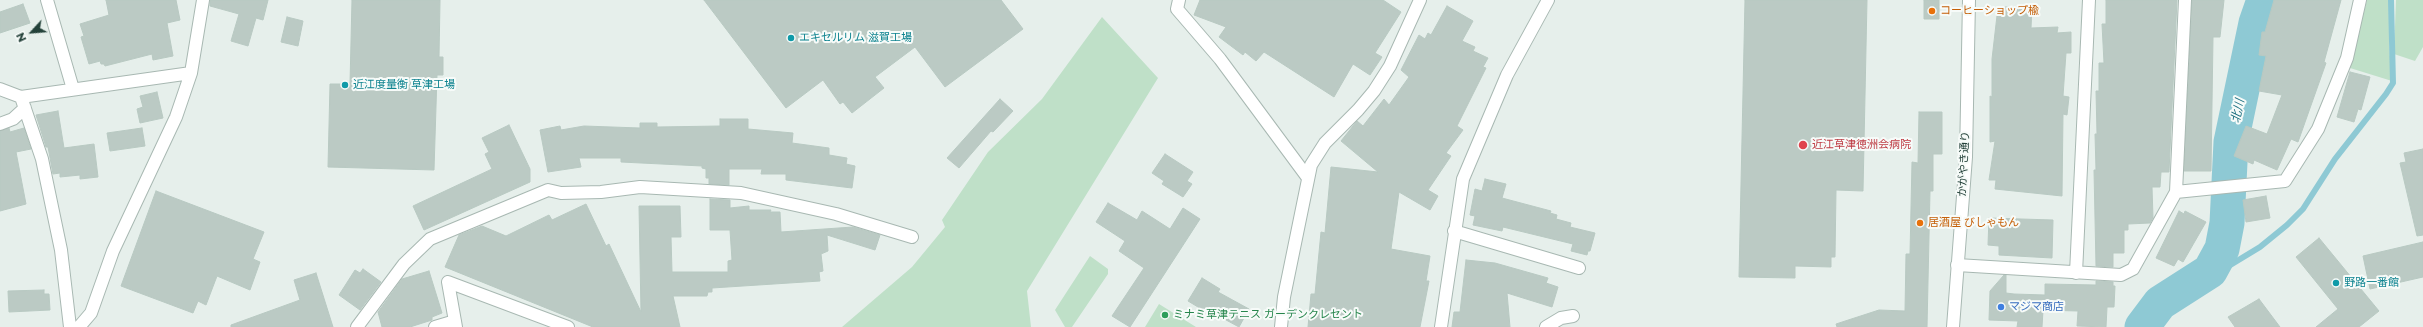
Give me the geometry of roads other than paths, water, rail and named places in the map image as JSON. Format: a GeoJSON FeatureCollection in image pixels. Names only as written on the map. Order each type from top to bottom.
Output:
{"type":"FeatureCollection","features":[{"type":"Feature","properties":{"kind":"street"},"geometry":{"type":"LineString","coordinates":[[47,0],[73,89]]}},
{"type":"Feature","properties":{"kind":"street"},"geometry":{"type":"LineString","coordinates":[[79,327],[91,313],[114,251],[176,117],[191,73],[203,0]]}},
{"type":"Feature","properties":{"kind":"street"},"geometry":{"type":"LineString","coordinates":[[1179,0],[1177,9],[1220,59],[1308,178]]}},
{"type":"Feature","properties":{"kind":"street"},"geometry":{"type":"LineString","coordinates":[[1281,327],[1284,297],[1311,165],[1325,143],[1358,110],[1390,66],[1420,0]]}},
{"type":"Feature","properties":{"kind":"street"},"geometry":{"type":"LineString","coordinates":[[1440,327],[1463,179],[1481,131],[1506,75],[1548,0]]}},
{"type":"Feature","properties":{"kind":"street","name":"かがやき通り"},"geometry":{"type":"LineString","coordinates":[[1953,327],[1966,157],[1969,0]]}},
{"type":"Feature","properties":{"kind":"street"},"geometry":{"type":"LineString","coordinates":[[2076,273],[2089,0]]}},
{"type":"Feature","properties":{"kind":"street"},"geometry":{"type":"LineString","coordinates":[[1957,265],[2121,275],[2129,273],[2133,269],[2176,192],[2185,0]]}},
{"type":"Feature","properties":{"kind":"street"},"geometry":{"type":"LineString","coordinates":[[2176,192],[2285,181],[2321,122],[2347,58],[2360,0]]}},
{"type":"Feature","properties":{"kind":"street"},"geometry":{"type":"LineString","coordinates":[[0,124],[13,119],[23,102],[73,89],[191,73]]}},
{"type":"Feature","properties":{"kind":"street"},"geometry":{"type":"LineString","coordinates":[[0,89],[23,102],[42,159],[61,250],[70,327]]}},
{"type":"Feature","properties":{"kind":"street"},"geometry":{"type":"LineString","coordinates":[[357,327],[404,264],[430,239],[548,190],[561,193],[574,193],[640,187],[741,193],[836,214],[912,237]]}},
{"type":"Feature","properties":{"kind":"street"},"geometry":{"type":"LineString","coordinates":[[1454,231],[1579,268]]}},
{"type":"Feature","properties":{"kind":"street"},"geometry":{"type":"LineString","coordinates":[[436,327],[456,324],[448,282],[544,322],[568,327]]}},
{"type":"Feature","properties":{"kind":"street"},"geometry":{"type":"LineString","coordinates":[[1546,327],[1561,318],[1572,316]]}},
{"type":"Feature","properties":{"kind":"waterway","name":"北川"},"geometry":{"type":"LineString","coordinates":[[2142,327],[2160,303],[2210,271],[2222,249],[2227,223],[2231,142],[2256,23],[2264,0]]}},
{"type":"Feature","properties":{"kind":"waterway"},"geometry":{"type":"LineString","coordinates":[[2210,271],[2227,267],[2260,247],[2287,225],[2303,209],[2335,159],[2386,94],[2393,83],[2391,0]]}},
{"type":"Feature","properties":{"kind":"place","name":"コーヒーショップ楡"},"geometry":{"type":"Point","coordinates":[1932,11]}},
{"type":"Feature","properties":{"kind":"place","name":"エキセルリム 滋賀工場"},"geometry":{"type":"Point","coordinates":[791,38]}},
{"type":"Feature","properties":{"kind":"place","name":"近江度量衡 草津工場"},"geometry":{"type":"Point","coordinates":[345,85]}},
{"type":"Feature","properties":{"kind":"place","name":"近江草津徳洲会病院"},"geometry":{"type":"Point","coordinates":[1803,145]}},
{"type":"Feature","properties":{"kind":"place","name":"居酒屋 びしゃもん"},"geometry":{"type":"Point","coordinates":[1920,223]}},
{"type":"Feature","properties":{"kind":"place","name":"野路一番館"},"geometry":{"type":"Point","coordinates":[2336,283]}},
{"type":"Feature","properties":{"kind":"place","name":"マジマ商店"},"geometry":{"type":"Point","coordinates":[2001,307]}},
{"type":"Feature","properties":{"kind":"place","name":"ミナミ草津テニス ガーデンクレセント"},"geometry":{"type":"Point","coordinates":[1165,315]}}]}
